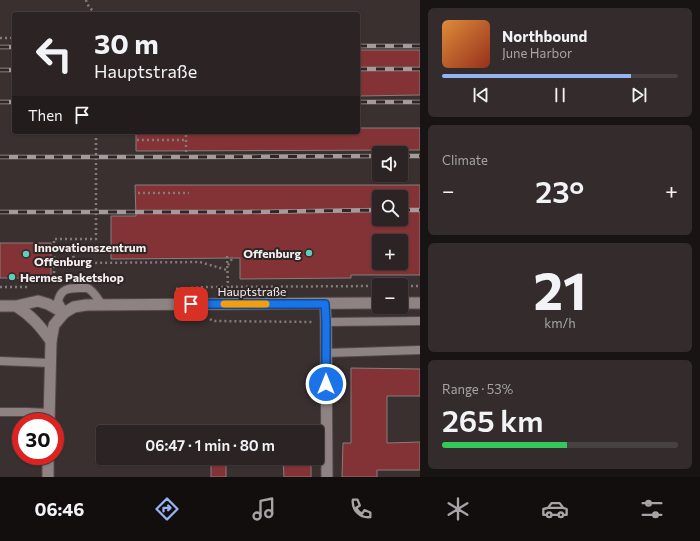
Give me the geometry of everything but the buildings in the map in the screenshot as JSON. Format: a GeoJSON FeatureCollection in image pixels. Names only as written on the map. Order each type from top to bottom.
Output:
{"type":"FeatureCollection","features":[{"type":"Feature","properties":{"kind":"street"},"geometry":{"type":"LineString","coordinates":[[0,306],[16,306],[38,301],[48,304],[64,313],[54,325],[51,341],[49,413]]}},
{"type":"Feature","properties":{"kind":"street","name":"Hauptstraße"},"geometry":{"type":"LineString","coordinates":[[64,313],[74,307],[86,304],[372,303]]}},
{"type":"Feature","properties":{"kind":"street"},"geometry":{"type":"LineString","coordinates":[[408,303],[420,303]]}},
{"type":"Feature","properties":{"kind":"street"},"geometry":{"type":"LineString","coordinates":[[325,304],[327,477]]}},
{"type":"Feature","properties":{"kind":"street"},"geometry":{"type":"LineString","coordinates":[[16,306],[34,319],[51,341]]}},
{"type":"Feature","properties":{"kind":"street"},"geometry":{"type":"LineString","coordinates":[[48,465],[48,477]]}},
{"type":"Feature","properties":{"kind":"lane"},"geometry":{"type":"LineString","coordinates":[[64,313],[58,301],[59,296],[65,290],[72,288],[87,288],[102,305]]}},
{"type":"Feature","properties":{"kind":"lane"},"geometry":{"type":"LineString","coordinates":[[326,322],[420,321]]}},
{"type":"Feature","properties":{"kind":"lane"},"geometry":{"type":"LineString","coordinates":[[326,353],[420,350]]}},
{"type":"Feature","properties":{"kind":"lane"},"geometry":{"type":"LineString","coordinates":[[0,361],[50,363]]}},
{"type":"Feature","properties":{"kind":"lane"},"geometry":{"type":"LineString","coordinates":[[0,412],[31,413]]}},
{"type":"Feature","properties":{"kind":"path"},"geometry":{"type":"LineString","coordinates":[[86,0],[87,4],[94,12]]}},
{"type":"Feature","properties":{"kind":"path"},"geometry":{"type":"LineString","coordinates":[[0,38],[12,38]]}},
{"type":"Feature","properties":{"kind":"path"},"geometry":{"type":"LineString","coordinates":[[54,286],[54,240],[96,240],[96,134]]}},
{"type":"Feature","properties":{"kind":"path"},"geometry":{"type":"LineString","coordinates":[[186,134],[186,152]]}},
{"type":"Feature","properties":{"kind":"path"},"geometry":{"type":"LineString","coordinates":[[137,140],[186,140]]}},
{"type":"Feature","properties":{"kind":"path"},"geometry":{"type":"LineString","coordinates":[[138,193],[189,193]]}},
{"type":"Feature","properties":{"kind":"path"},"geometry":{"type":"LineString","coordinates":[[72,251],[73,257],[77,262],[82,263],[200,262],[227,270]]}},
{"type":"Feature","properties":{"kind":"path"},"geometry":{"type":"LineString","coordinates":[[227,256],[228,287]]}},
{"type":"Feature","properties":{"kind":"path"},"geometry":{"type":"LineString","coordinates":[[227,265],[232,259],[232,256]]}},
{"type":"Feature","properties":{"kind":"path"},"geometry":{"type":"LineString","coordinates":[[169,289],[205,287],[372,286]]}},
{"type":"Feature","properties":{"kind":"path"},"geometry":{"type":"LineString","coordinates":[[408,286],[420,286]]}},
{"type":"Feature","properties":{"kind":"path"},"geometry":{"type":"LineString","coordinates":[[0,287],[30,287]]}},
{"type":"Feature","properties":{"kind":"path"},"geometry":{"type":"LineString","coordinates":[[227,321],[326,322]]}},
{"type":"Feature","properties":{"kind":"railway"},"geometry":{"type":"LineString","coordinates":[[360,46],[420,46]]}},
{"type":"Feature","properties":{"kind":"railway"},"geometry":{"type":"LineString","coordinates":[[0,47],[12,47]]}},
{"type":"Feature","properties":{"kind":"railway"},"geometry":{"type":"LineString","coordinates":[[360,69],[420,69]]}},
{"type":"Feature","properties":{"kind":"railway"},"geometry":{"type":"LineString","coordinates":[[0,70],[12,70]]}},
{"type":"Feature","properties":{"kind":"railway"},"geometry":{"type":"LineString","coordinates":[[0,102],[12,102]]}},
{"type":"Feature","properties":{"kind":"railway"},"geometry":{"type":"LineString","coordinates":[[360,102],[420,102]]}},
{"type":"Feature","properties":{"kind":"railway"},"geometry":{"type":"LineString","coordinates":[[0,157],[372,156]]}},
{"type":"Feature","properties":{"kind":"railway"},"geometry":{"type":"LineString","coordinates":[[408,156],[420,156]]}},
{"type":"Feature","properties":{"kind":"railway"},"geometry":{"type":"LineString","coordinates":[[0,212],[247,212],[372,210]]}},
{"type":"Feature","properties":{"kind":"railway"},"geometry":{"type":"LineString","coordinates":[[408,210],[420,210]]}},
{"type":"Feature","properties":{"kind":"slow traffic"},"geometry":{"type":"LineString","coordinates":[[224,304],[266,304]]}},
{"type":"Feature","properties":{"kind":"place","name":"Offenburg"},"geometry":{"type":"Point","coordinates":[309,253]}},
{"type":"Feature","properties":{"kind":"place","name":"Innovationszentrum Offenburg"},"geometry":{"type":"Point","coordinates":[26,254]}},
{"type":"Feature","properties":{"kind":"place","name":"Hermes Paketshop"},"geometry":{"type":"Point","coordinates":[12,277]}},
{"type":"Feature","properties":{"kind":"route"},"geometry":{"type":"LineString","coordinates":[[191,304],[325,304],[326,384]]}}]}
